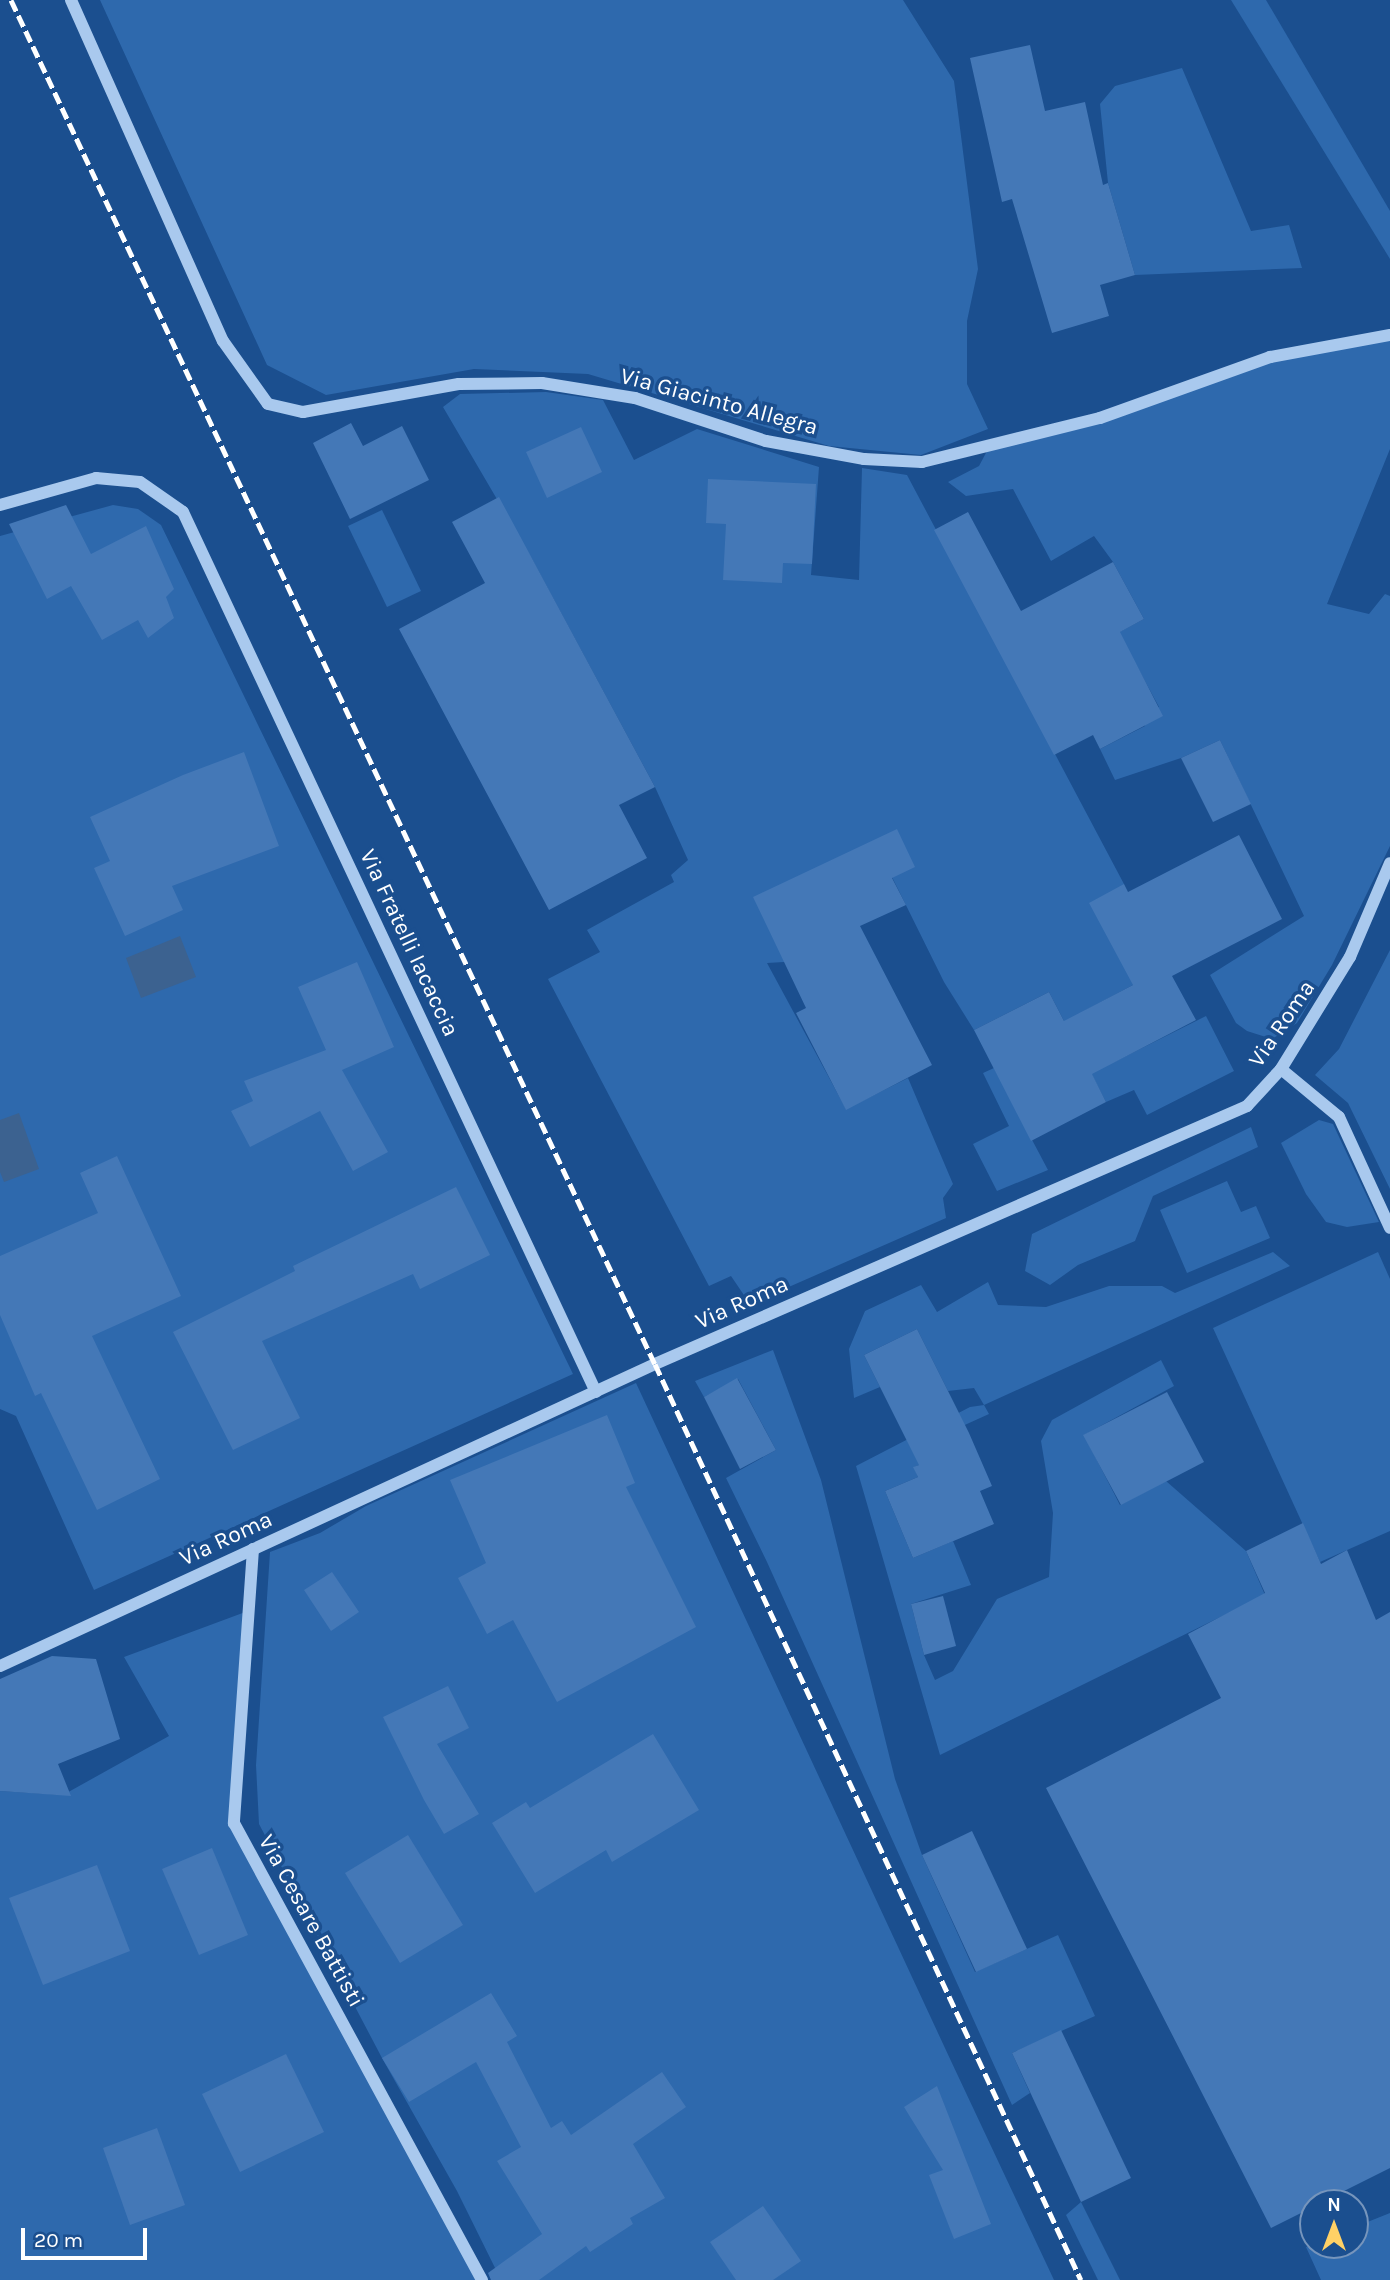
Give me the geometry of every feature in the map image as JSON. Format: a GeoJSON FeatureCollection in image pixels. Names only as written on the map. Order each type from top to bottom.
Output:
{"type":"FeatureCollection","features":[{"type":"Feature","properties":{"kind":"street","name":"Via Giacinto Allegra"},"geometry":{"type":"LineString","coordinates":[[71,0],[223,341],[268,404],[303,412],[459,384],[542,383],[635,398],[766,441],[864,459],[922,462],[1101,418],[1269,357],[1390,335]]}},
{"type":"Feature","properties":{"kind":"street","name":"Via Fratelli Iacaccia"},"geometry":{"type":"LineString","coordinates":[[0,505],[96,478],[140,482],[183,512],[596,1392]]}},
{"type":"Feature","properties":{"kind":"street","name":"Via Roma"},"geometry":{"type":"LineString","coordinates":[[0,1666],[596,1392],[1247,1106],[1281,1069],[1350,957],[1390,863]]}},
{"type":"Feature","properties":{"kind":"street"},"geometry":{"type":"LineString","coordinates":[[1281,1069],[1339,1117],[1390,1228]]}},
{"type":"Feature","properties":{"kind":"street","name":"Via Cesare Battisti"},"geometry":{"type":"LineString","coordinates":[[253,1549],[234,1823],[482,2280]]}},
{"type":"Feature","properties":{"kind":"shaded area"},"geometry":{"type":"Polygon","coordinates":[[[100,0],[903,0],[954,81],[978,269],[967,321],[967,384],[988,429],[921,455],[829,446],[588,374],[474,369],[326,395],[267,365],[100,0]]]}},
{"type":"Feature","properties":{"kind":"shaded area"},"geometry":{"type":"Polygon","coordinates":[[[1231,0],[1266,0],[1390,211],[1390,259],[1231,0]]]}},
{"type":"Feature","properties":{"kind":"shaded area"},"geometry":{"type":"Polygon","coordinates":[[[1182,68],[1251,231],[1289,225],[1302,268],[1135,275],[1108,183],[1100,104],[1115,86],[1182,68]]]}},
{"type":"Feature","properties":{"kind":"shaded area"},"geometry":{"type":"Polygon","coordinates":[[[1390,340],[1390,449],[1327,604],[1369,614],[1385,594],[1390,596],[1390,846],[1332,965],[1297,1023],[1272,1039],[1247,1031],[1236,1023],[1210,975],[1304,916],[1220,740],[1181,758],[1115,780],[1100,749],[1145,726],[1141,717],[1159,707],[1133,659],[1091,647],[1144,619],[1113,562],[1094,536],[1051,561],[1013,489],[966,496],[948,482],[979,466],[987,451],[1272,360],[1390,340]]]}},
{"type":"Feature","properties":{"kind":"shaded area"},"geometry":{"type":"Polygon","coordinates":[[[546,392],[603,400],[634,460],[697,429],[819,467],[811,575],[859,580],[862,468],[907,475],[1124,884],[1133,985],[1086,1010],[1114,1062],[1206,1016],[1234,1071],[1147,1115],[1134,1090],[1106,1102],[1049,992],[974,1030],[944,982],[892,877],[897,830],[784,962],[767,963],[846,1109],[908,1078],[953,1184],[943,1198],[946,1218],[750,1304],[731,1276],[709,1286],[548,979],[600,952],[587,930],[674,882],[671,875],[688,860],[655,787],[532,559],[443,407],[460,394],[546,392]]]}},
{"type":"Feature","properties":{"kind":"shaded area"},"geometry":{"type":"Polygon","coordinates":[[[113,505],[138,509],[161,525],[573,1374],[94,1590],[16,1416],[0,1409],[0,536],[113,505]]]}},
{"type":"Feature","properties":{"kind":"shaded area"},"geometry":{"type":"Polygon","coordinates":[[[382,510],[421,591],[387,607],[348,526],[382,510]]]}},
{"type":"Feature","properties":{"kind":"shaded area"},"geometry":{"type":"Polygon","coordinates":[[[180,936],[196,977],[141,998],[126,958],[180,936]]]}},
{"type":"Feature","properties":{"kind":"shaded area"},"geometry":{"type":"Polygon","coordinates":[[[1390,950],[1390,1189],[1348,1103],[1315,1075],[1339,1049],[1390,950]]]}},
{"type":"Feature","properties":{"kind":"shaded area"},"geometry":{"type":"Polygon","coordinates":[[[994,1068],[1048,1170],[997,1191],[973,1144],[1009,1126],[983,1073],[994,1068]]]}},
{"type":"Feature","properties":{"kind":"shaded area"},"geometry":{"type":"Polygon","coordinates":[[[19,1113],[39,1169],[4,1182],[0,1172],[0,1120],[19,1113]]]}},
{"type":"Feature","properties":{"kind":"shaded area"},"geometry":{"type":"Polygon","coordinates":[[[1319,1120],[1333,1124],[1379,1222],[1347,1227],[1326,1222],[1306,1194],[1281,1143],[1319,1120]]]}},
{"type":"Feature","properties":{"kind":"shaded area"},"geometry":{"type":"Polygon","coordinates":[[[1251,1127],[1258,1147],[1153,1196],[1135,1241],[1078,1265],[1050,1285],[1025,1271],[1032,1234],[1251,1127]]]}},
{"type":"Feature","properties":{"kind":"shaded area"},"geometry":{"type":"Polygon","coordinates":[[[1227,1181],[1241,1212],[1256,1206],[1270,1238],[1187,1273],[1160,1210],[1227,1181]]]}},
{"type":"Feature","properties":{"kind":"shaded area"},"geometry":{"type":"Polygon","coordinates":[[[1273,1252],[1290,1266],[984,1405],[974,1388],[948,1391],[917,1329],[864,1355],[880,1387],[854,1398],[849,1349],[865,1311],[921,1285],[937,1312],[988,1282],[998,1305],[1046,1307],[1109,1286],[1162,1286],[1175,1293],[1273,1252]]]}},
{"type":"Feature","properties":{"kind":"shaded area"},"geometry":{"type":"Polygon","coordinates":[[[1378,1252],[1390,1279],[1390,1531],[1320,1562],[1213,1328],[1378,1252]]]}},
{"type":"Feature","properties":{"kind":"shaded area"},"geometry":{"type":"Polygon","coordinates":[[[773,1350],[821,1480],[895,1779],[922,1855],[975,1972],[1058,1935],[1095,2016],[1012,2053],[1030,2093],[1012,2105],[767,1562],[726,1478],[776,1450],[738,1379],[704,1397],[695,1381],[773,1350]]]}},
{"type":"Feature","properties":{"kind":"shaded area"},"geometry":{"type":"Polygon","coordinates":[[[1161,1360],[1174,1386],[1084,1435],[1120,1505],[1166,1481],[1246,1551],[1265,1595],[940,1755],[856,1466],[970,1407],[984,1405],[989,1414],[925,1443],[933,1459],[914,1467],[918,1477],[885,1491],[913,1558],[953,1541],[971,1585],[911,1604],[924,1655],[935,1680],[953,1671],[997,1599],[1049,1577],[1053,1513],[1041,1441],[1052,1420],[1161,1360]]]}},
{"type":"Feature","properties":{"kind":"shaded area"},"geometry":{"type":"Polygon","coordinates":[[[636,1383],[1054,2280],[501,2280],[457,2191],[382,2058],[259,1824],[256,1765],[270,1552],[320,1533],[366,1506],[636,1383]]]}},
{"type":"Feature","properties":{"kind":"shaded area"},"geometry":{"type":"Polygon","coordinates":[[[248,1611],[234,1823],[482,2280],[0,2280],[0,1791],[63,1795],[169,1736],[124,1657],[248,1611]]]}},
{"type":"Feature","properties":{"kind":"shaded area"},"geometry":{"type":"Polygon","coordinates":[[[1081,2202],[1120,2280],[1098,2280],[1066,2215],[1081,2202]]]}},
{"type":"Feature","properties":{"kind":"shaded area"},"geometry":{"type":"Polygon","coordinates":[[[1390,2213],[1390,2280],[1321,2280],[1311,2259],[1369,2259],[1369,2221],[1390,2213]]]}},
{"type":"Feature","properties":{"kind":"building"},"geometry":{"type":"Polygon","coordinates":[[[1030,45],[1045,111],[1085,102],[1103,185],[1108,183],[1135,275],[1100,285],[1109,316],[1052,333],[1012,199],[1002,202],[970,58],[1030,45]]]}},
{"type":"Feature","properties":{"kind":"building"},"geometry":{"type":"Polygon","coordinates":[[[351,423],[363,446],[402,426],[429,480],[350,519],[313,443],[351,423]]]}},
{"type":"Feature","properties":{"kind":"building"},"geometry":{"type":"Polygon","coordinates":[[[581,427],[602,472],[547,498],[526,452],[581,427]]]}},
{"type":"Feature","properties":{"kind":"building"},"geometry":{"type":"Polygon","coordinates":[[[708,479],[816,484],[812,564],[783,563],[782,583],[723,580],[726,524],[706,523],[708,479]]]}},
{"type":"Feature","properties":{"kind":"building"},"geometry":{"type":"Polygon","coordinates":[[[499,497],[655,787],[619,805],[647,858],[549,910],[399,629],[485,583],[452,522],[499,497]]]}},
{"type":"Feature","properties":{"kind":"building"},"geometry":{"type":"Polygon","coordinates":[[[66,505],[91,554],[146,526],[174,589],[166,597],[174,618],[148,638],[138,620],[102,640],[71,586],[47,599],[9,524],[66,505]]]}},
{"type":"Feature","properties":{"kind":"building"},"geometry":{"type":"Polygon","coordinates":[[[968,512],[1021,611],[1113,562],[1144,619],[1120,632],[1163,716],[1100,749],[1093,735],[1054,755],[934,530],[968,512]]]}},
{"type":"Feature","properties":{"kind":"building"},"geometry":{"type":"Polygon","coordinates":[[[1220,740],[1251,804],[1213,822],[1181,758],[1220,740]]]}},
{"type":"Feature","properties":{"kind":"building"},"geometry":{"type":"Polygon","coordinates":[[[244,752],[279,846],[172,886],[183,910],[125,936],[94,868],[110,861],[90,817],[183,775],[244,752]]]}},
{"type":"Feature","properties":{"kind":"building"},"geometry":{"type":"Polygon","coordinates":[[[897,829],[915,867],[892,878],[906,905],[860,926],[932,1065],[846,1110],[796,1013],[806,1008],[753,897],[897,829]]]}},
{"type":"Feature","properties":{"kind":"building"},"geometry":{"type":"Polygon","coordinates":[[[1239,835],[1282,919],[1172,976],[1196,1020],[1092,1074],[1106,1102],[1031,1141],[974,1030],[1049,992],[1064,1021],[1133,985],[1089,903],[1124,884],[1128,892],[1239,835]]]}},
{"type":"Feature","properties":{"kind":"building"},"geometry":{"type":"Polygon","coordinates":[[[357,962],[394,1047],[342,1070],[388,1152],[353,1171],[320,1111],[250,1147],[231,1111],[253,1101],[244,1081],[326,1050],[298,987],[357,962]]]}},
{"type":"Feature","properties":{"kind":"building"},"geometry":{"type":"Polygon","coordinates":[[[117,1156],[181,1296],[92,1336],[160,1479],[97,1510],[41,1393],[35,1396],[0,1315],[0,1256],[98,1213],[80,1173],[117,1156]]]}},
{"type":"Feature","properties":{"kind":"building"},"geometry":{"type":"Polygon","coordinates":[[[456,1187],[490,1255],[420,1289],[413,1274],[262,1341],[300,1418],[233,1450],[173,1332],[295,1271],[293,1266],[456,1187]]]}},
{"type":"Feature","properties":{"kind":"building"},"geometry":{"type":"Polygon","coordinates":[[[917,1329],[992,1486],[980,1491],[994,1524],[913,1558],[885,1491],[918,1477],[913,1467],[919,1465],[864,1355],[917,1329]]]}},
{"type":"Feature","properties":{"kind":"building"},"geometry":{"type":"Polygon","coordinates":[[[737,1378],[776,1450],[740,1469],[704,1397],[737,1378]]]}},
{"type":"Feature","properties":{"kind":"building"},"geometry":{"type":"Polygon","coordinates":[[[1167,1392],[1204,1462],[1121,1505],[1083,1435],[1167,1392]]]}},
{"type":"Feature","properties":{"kind":"building"},"geometry":{"type":"Polygon","coordinates":[[[607,1415],[635,1483],[626,1487],[696,1627],[557,1702],[513,1620],[487,1634],[458,1578],[486,1563],[450,1480],[607,1415]]]}},
{"type":"Feature","properties":{"kind":"building"},"geometry":{"type":"Polygon","coordinates":[[[1303,1523],[1321,1564],[1347,1550],[1376,1620],[1390,1612],[1390,2168],[1348,2189],[1299,2189],[1299,2214],[1271,2228],[1046,1788],[1221,1698],[1188,1634],[1265,1593],[1246,1551],[1303,1523]]]}},
{"type":"Feature","properties":{"kind":"building"},"geometry":{"type":"Polygon","coordinates":[[[332,1572],[359,1612],[331,1631],[304,1590],[332,1572]]]}},
{"type":"Feature","properties":{"kind":"building"},"geometry":{"type":"Polygon","coordinates":[[[943,1596],[956,1646],[924,1655],[911,1604],[943,1596]]]}},
{"type":"Feature","properties":{"kind":"building"},"geometry":{"type":"Polygon","coordinates":[[[52,1656],[96,1659],[120,1739],[58,1764],[71,1796],[0,1791],[0,1679],[52,1656]]]}},
{"type":"Feature","properties":{"kind":"building"},"geometry":{"type":"Polygon","coordinates":[[[448,1686],[469,1728],[437,1744],[479,1814],[444,1834],[383,1717],[448,1686]]]}},
{"type":"Feature","properties":{"kind":"building"},"geometry":{"type":"Polygon","coordinates":[[[653,1734],[699,1810],[612,1862],[606,1850],[535,1893],[492,1823],[526,1802],[530,1808],[653,1734]]]}},
{"type":"Feature","properties":{"kind":"building"},"geometry":{"type":"Polygon","coordinates":[[[972,1831],[1027,1949],[976,1972],[922,1855],[972,1831]]]}},
{"type":"Feature","properties":{"kind":"building"},"geometry":{"type":"Polygon","coordinates":[[[408,1835],[463,1925],[400,1963],[345,1873],[408,1835]]]}},
{"type":"Feature","properties":{"kind":"building"},"geometry":{"type":"Polygon","coordinates":[[[212,1848],[248,1935],[199,1955],[162,1869],[212,1848]]]}},
{"type":"Feature","properties":{"kind":"building"},"geometry":{"type":"Polygon","coordinates":[[[97,1865],[130,1951],[43,1985],[9,1898],[97,1865]]]}},
{"type":"Feature","properties":{"kind":"building"},"geometry":{"type":"Polygon","coordinates":[[[491,1993],[517,2036],[507,2042],[551,2128],[562,2121],[571,2135],[662,2072],[686,2107],[633,2144],[665,2198],[630,2218],[633,2224],[590,2252],[586,2246],[539,2280],[491,2280],[488,2273],[542,2234],[497,2161],[521,2147],[476,2062],[409,2102],[382,2058],[491,1993]]]}},
{"type":"Feature","properties":{"kind":"building"},"geometry":{"type":"Polygon","coordinates":[[[1061,2030],[1131,2178],[1081,2202],[1012,2053],[1061,2030]]]}},
{"type":"Feature","properties":{"kind":"building"},"geometry":{"type":"Polygon","coordinates":[[[286,2054],[324,2132],[240,2172],[202,2094],[286,2054]]]}},
{"type":"Feature","properties":{"kind":"building"},"geometry":{"type":"Polygon","coordinates":[[[937,2086],[991,2224],[954,2239],[929,2175],[943,2170],[904,2107],[937,2086]]]}},
{"type":"Feature","properties":{"kind":"building"},"geometry":{"type":"Polygon","coordinates":[[[157,2128],[185,2205],[130,2225],[103,2148],[157,2128]]]}},
{"type":"Feature","properties":{"kind":"building"},"geometry":{"type":"Polygon","coordinates":[[[763,2206],[801,2261],[773,2280],[736,2280],[710,2242],[763,2206]]]}},
{"type":"Feature","properties":{"kind":"railway"},"geometry":{"type":"LineString","coordinates":[[11,0],[655,1364],[1081,2280]]}}]}
